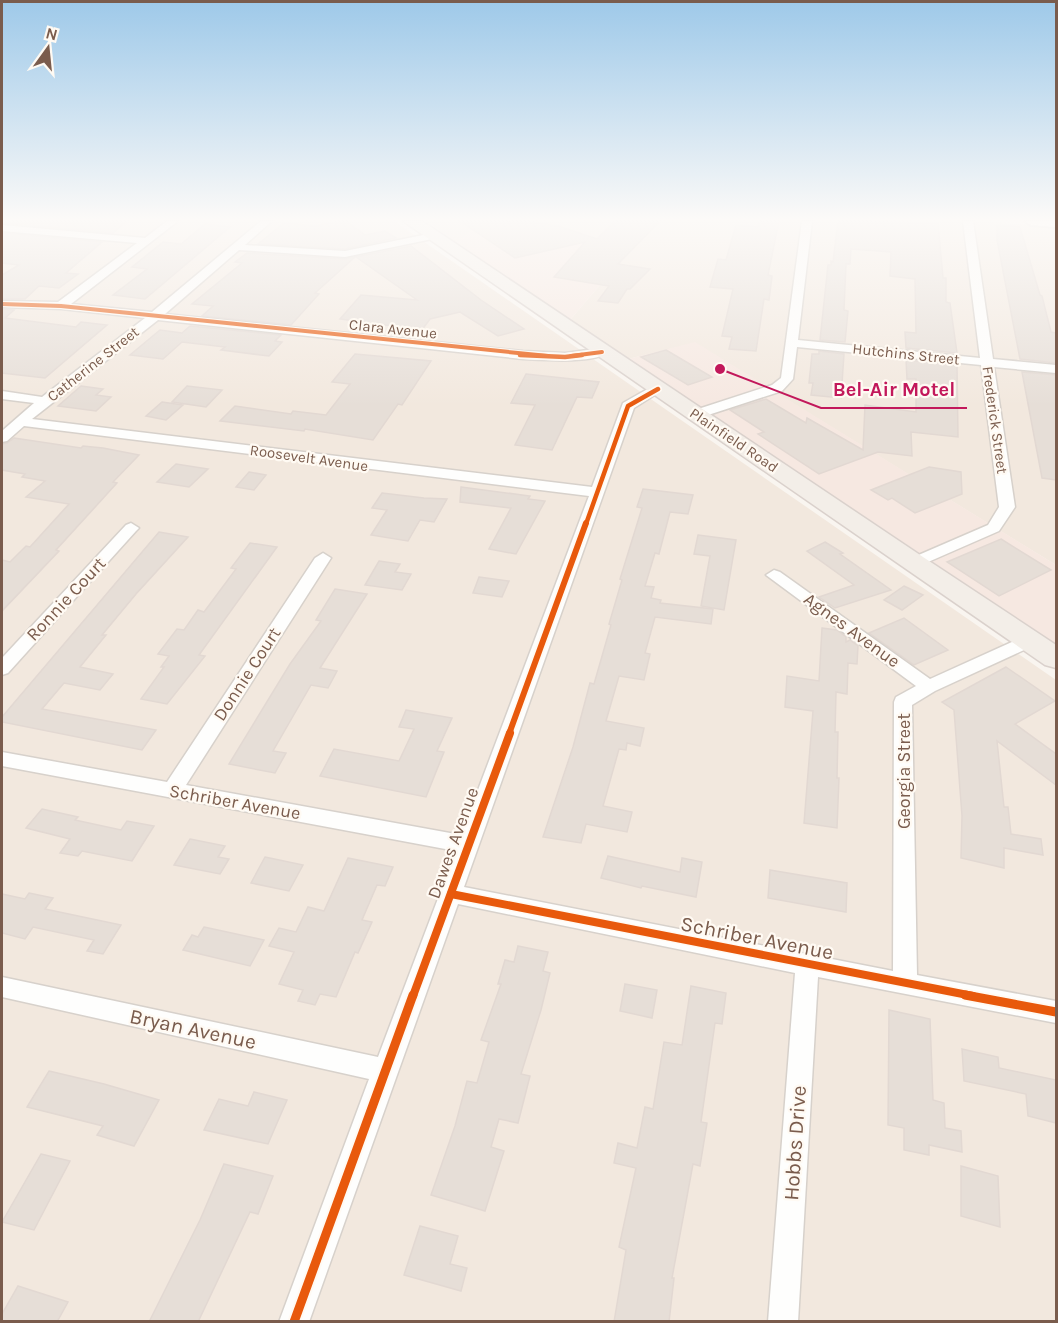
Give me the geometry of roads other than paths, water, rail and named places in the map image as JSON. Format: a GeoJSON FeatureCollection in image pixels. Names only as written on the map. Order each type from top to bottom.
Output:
{"type":"FeatureCollection","features":[{"type":"Feature","properties":{"kind":"main road","name":"Plainfield Road"},"geometry":{"type":"LineString","coordinates":[[501,283],[1056,658]]}},
{"type":"Feature","properties":{"kind":"street"},"geometry":{"type":"LineString","coordinates":[[61,306],[92,283]]}},
{"type":"Feature","properties":{"kind":"street","name":"Catherine Street"},"geometry":{"type":"LineString","coordinates":[[2,438],[45,401],[195,283]]}},
{"type":"Feature","properties":{"kind":"street"},"geometry":{"type":"LineString","coordinates":[[697,414],[777,388],[787,379],[799,283]]}},
{"type":"Feature","properties":{"kind":"street","name":"Frederick Street"},"geometry":{"type":"LineString","coordinates":[[913,563],[994,528],[1007,507],[976,283]]}},
{"type":"Feature","properties":{"kind":"street","name":"Clara Avenue"},"geometry":{"type":"LineString","coordinates":[[2,304],[61,306],[523,355],[565,357],[602,352]]}},
{"type":"Feature","properties":{"kind":"street","name":"Hutchins Street"},"geometry":{"type":"LineString","coordinates":[[792,343],[1056,369]]}},
{"type":"Feature","properties":{"kind":"street","name":"Dawes Avenue"},"geometry":{"type":"LineString","coordinates":[[294,1322],[628,406],[658,389]]}},
{"type":"Feature","properties":{"kind":"street"},"geometry":{"type":"LineString","coordinates":[[2,395],[45,401]]}},
{"type":"Feature","properties":{"kind":"street","name":"Roosevelt Avenue"},"geometry":{"type":"LineString","coordinates":[[21,422],[597,492]]}},
{"type":"Feature","properties":{"kind":"street","name":"Ronnie Court"},"geometry":{"type":"LineString","coordinates":[[2,669],[131,528]]}},
{"type":"Feature","properties":{"kind":"street","name":"Donnie Court"},"geometry":{"type":"LineString","coordinates":[[172,790],[323,558]]}},
{"type":"Feature","properties":{"kind":"street","name":"Agnes Avenue"},"geometry":{"type":"LineString","coordinates":[[774,575],[911,672],[928,687]]}},
{"type":"Feature","properties":{"kind":"street","name":"Georgia Street"},"geometry":{"type":"LineString","coordinates":[[905,982],[903,702],[928,687],[1031,640]]}},
{"type":"Feature","properties":{"kind":"street","name":"Schriber Avenue"},"geometry":{"type":"LineString","coordinates":[[2,759],[468,845]]}},
{"type":"Feature","properties":{"kind":"street","name":"Schriber Avenue"},"geometry":{"type":"LineString","coordinates":[[451,894],[1056,1012]]}},
{"type":"Feature","properties":{"kind":"street","name":"Hobbs Drive"},"geometry":{"type":"LineString","coordinates":[[783,1322],[807,965]]}},
{"type":"Feature","properties":{"kind":"street","name":"Bryan Avenue"},"geometry":{"type":"LineString","coordinates":[[2,987],[384,1070]]}},
{"type":"Feature","properties":{"kind":"place","name":"Bel-Air Motel"},"geometry":{"type":"Point","coordinates":[720,369]}}]}
